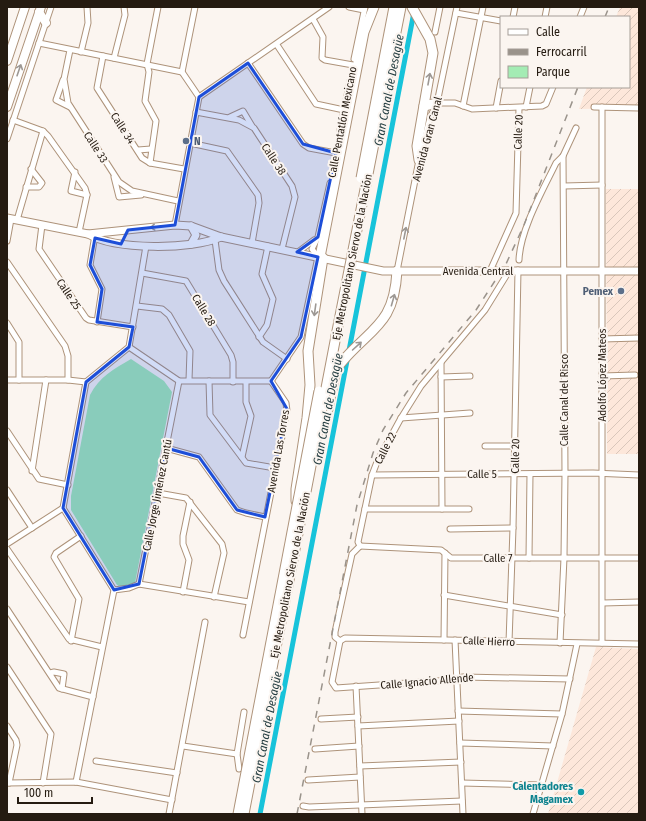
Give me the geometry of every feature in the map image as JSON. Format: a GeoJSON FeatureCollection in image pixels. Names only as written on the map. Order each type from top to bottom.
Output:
{"type":"FeatureCollection","features":[{"type":"Feature","properties":{"kind":"highway"},"geometry":{"type":"LineString","coordinates":[[296,506],[296,489],[307,418],[310,385],[308,352],[320,257],[364,32],[374,7]]}},
{"type":"Feature","properties":{"kind":"highway","name":"Eje Metropolitano Siervo de la Nación"},"geometry":{"type":"LineString","coordinates":[[238,814],[296,506],[394,7]]}},
{"type":"Feature","properties":{"kind":"highway","name":"Eje Metropolitano Siervo de la Nación"},"geometry":{"type":"LineString","coordinates":[[244,814],[402,7]]}},
{"type":"Feature","properties":{"kind":"highway"},"geometry":{"type":"LineString","coordinates":[[412,7],[430,39],[433,53],[417,146],[419,160]]}},
{"type":"Feature","properties":{"kind":"highway"},"geometry":{"type":"LineString","coordinates":[[424,106],[437,103]]}},
{"type":"Feature","properties":{"kind":"highway"},"geometry":{"type":"LineString","coordinates":[[318,430],[328,409],[335,373],[340,364],[387,315],[392,304],[397,271]]}},
{"type":"Feature","properties":{"kind":"main road"},"geometry":{"type":"LineString","coordinates":[[7,61],[11,37],[25,7]]}},
{"type":"Feature","properties":{"kind":"main road"},"geometry":{"type":"LineString","coordinates":[[40,10],[46,23]]}},
{"type":"Feature","properties":{"kind":"main road"},"geometry":{"type":"LineString","coordinates":[[7,107],[40,10]]}},
{"type":"Feature","properties":{"kind":"street"},"geometry":{"type":"LineString","coordinates":[[7,139],[51,7]]}},
{"type":"Feature","properties":{"kind":"street"},"geometry":{"type":"LineString","coordinates":[[81,52],[88,22],[86,7]]}},
{"type":"Feature","properties":{"kind":"street"},"geometry":{"type":"LineString","coordinates":[[114,58],[125,15],[124,7]]}},
{"type":"Feature","properties":{"kind":"street"},"geometry":{"type":"LineString","coordinates":[[158,7],[148,64],[149,72],[145,101],[156,121],[150,163],[184,169]]}},
{"type":"Feature","properties":{"kind":"street"},"geometry":{"type":"LineString","coordinates":[[182,72],[195,7]]}},
{"type":"Feature","properties":{"kind":"street"},"geometry":{"type":"LineString","coordinates":[[175,225],[184,169],[199,97],[329,7]]}},
{"type":"Feature","properties":{"kind":"street"},"geometry":{"type":"LineString","coordinates":[[349,7],[365,9]]}},
{"type":"Feature","properties":{"kind":"street"},"geometry":{"type":"LineString","coordinates":[[435,32],[440,7]]}},
{"type":"Feature","properties":{"kind":"street"},"geometry":{"type":"LineString","coordinates":[[463,106],[483,7]]}},
{"type":"Feature","properties":{"kind":"street","name":"Calle Pentatlón Mexicano"},"geometry":{"type":"LineString","coordinates":[[320,257],[312,248],[318,237],[365,9]]}},
{"type":"Feature","properties":{"kind":"street"},"geometry":{"type":"LineString","coordinates":[[457,10],[500,20]]}},
{"type":"Feature","properties":{"kind":"street","name":"Avenida Gran Canal"},"geometry":{"type":"LineString","coordinates":[[397,271],[419,160],[430,118],[437,103],[457,10]]}},
{"type":"Feature","properties":{"kind":"street"},"geometry":{"type":"LineString","coordinates":[[313,19],[323,37],[321,54],[323,59],[353,65]]}},
{"type":"Feature","properties":{"kind":"street"},"geometry":{"type":"LineString","coordinates":[[39,44],[148,64],[182,72],[199,97]]}},
{"type":"Feature","properties":{"kind":"street"},"geometry":{"type":"LineString","coordinates":[[277,44],[316,104],[344,110]]}},
{"type":"Feature","properties":{"kind":"street","name":"Calle 33"},"geometry":{"type":"LineString","coordinates":[[70,50],[64,78],[64,92],[70,108],[114,174],[124,187],[143,194],[178,201]]}},
{"type":"Feature","properties":{"kind":"street","name":"Calle 34"},"geometry":{"type":"LineString","coordinates":[[103,56],[97,88],[142,158],[150,163]]}},
{"type":"Feature","properties":{"kind":"street"},"geometry":{"type":"LineString","coordinates":[[248,63],[303,144],[309,148],[336,153]]}},
{"type":"Feature","properties":{"kind":"street"},"geometry":{"type":"LineString","coordinates":[[64,78],[56,100],[70,108]]}},
{"type":"Feature","properties":{"kind":"street"},"geometry":{"type":"LineString","coordinates":[[496,108],[500,86]]}},
{"type":"Feature","properties":{"kind":"street"},"geometry":{"type":"LineString","coordinates":[[526,107],[530,88]]}},
{"type":"Feature","properties":{"kind":"street"},"geometry":{"type":"LineString","coordinates":[[437,103],[455,103],[472,109],[519,108],[545,105],[553,88]]}},
{"type":"Feature","properties":{"kind":"street","name":"Calle 20"},"geometry":{"type":"LineString","coordinates":[[490,271],[516,213],[519,108]]}},
{"type":"Feature","properties":{"kind":"street"},"geometry":{"type":"LineString","coordinates":[[594,108],[639,108]]}},
{"type":"Feature","properties":{"kind":"street","name":"Adolfo López Mateos"},"geometry":{"type":"LineString","coordinates":[[602,108],[602,643]]}},
{"type":"Feature","properties":{"kind":"street","name":"Calle 38"},"geometry":{"type":"LineString","coordinates":[[230,118],[243,111],[292,186],[295,194],[282,249]]}},
{"type":"Feature","properties":{"kind":"street"},"geometry":{"type":"LineString","coordinates":[[196,112],[243,121],[254,128]]}},
{"type":"Feature","properties":{"kind":"street"},"geometry":{"type":"LineString","coordinates":[[13,120],[43,131],[54,142],[86,188],[87,195],[79,232]]}},
{"type":"Feature","properties":{"kind":"street"},"geometry":{"type":"LineString","coordinates":[[520,260],[520,247],[526,230],[556,163],[563,156],[576,128]]}},
{"type":"Feature","properties":{"kind":"street"},"geometry":{"type":"LineString","coordinates":[[7,241],[12,219],[26,187],[43,131]]}},
{"type":"Feature","properties":{"kind":"street"},"geometry":{"type":"LineString","coordinates":[[190,143],[227,151],[258,195],[259,203],[252,243]]}},
{"type":"Feature","properties":{"kind":"street"},"geometry":{"type":"LineString","coordinates":[[138,150],[152,149]]}},
{"type":"Feature","properties":{"kind":"street","name":"Calle Canal del Risco"},"geometry":{"type":"LineString","coordinates":[[560,643],[564,558],[565,474],[563,156]]}},
{"type":"Feature","properties":{"kind":"street"},"geometry":{"type":"LineString","coordinates":[[26,187],[39,187],[42,183],[31,169]]}},
{"type":"Feature","properties":{"kind":"street"},"geometry":{"type":"LineString","coordinates":[[75,172],[71,191],[87,195]]}},
{"type":"Feature","properties":{"kind":"street"},"geometry":{"type":"LineString","coordinates":[[114,174],[119,197],[143,194]]}},
{"type":"Feature","properties":{"kind":"street"},"geometry":{"type":"LineString","coordinates":[[564,186],[602,186]]}},
{"type":"Feature","properties":{"kind":"street"},"geometry":{"type":"LineString","coordinates":[[12,219],[93,235],[124,244],[146,246],[191,244],[218,238]]}},
{"type":"Feature","properties":{"kind":"street","name":"Calle 25"},"geometry":{"type":"LineString","coordinates":[[42,225],[38,245],[40,252],[86,318],[96,322],[133,327]]}},
{"type":"Feature","properties":{"kind":"street"},"geometry":{"type":"LineString","coordinates":[[93,235],[175,225],[190,226],[218,238]]}},
{"type":"Feature","properties":{"kind":"street"},"geometry":{"type":"LineString","coordinates":[[190,226],[196,235],[191,244]]}},
{"type":"Feature","properties":{"kind":"street"},"geometry":{"type":"LineString","coordinates":[[124,244],[123,235],[128,230]]}},
{"type":"Feature","properties":{"kind":"street"},"geometry":{"type":"LineString","coordinates":[[93,235],[90,265],[102,289],[96,322]]}},
{"type":"Feature","properties":{"kind":"street"},"geometry":{"type":"LineString","coordinates":[[298,252],[318,237]]}},
{"type":"Feature","properties":{"kind":"street"},"geometry":{"type":"LineString","coordinates":[[218,238],[220,275],[259,337],[268,346],[287,359]]}},
{"type":"Feature","properties":{"kind":"street","name":"Avenida Central"},"geometry":{"type":"LineString","coordinates":[[218,238],[268,246],[374,269],[397,271],[639,271]]}},
{"type":"Feature","properties":{"kind":"street"},"geometry":{"type":"LineString","coordinates":[[7,544],[63,508],[86,382],[129,346],[146,246]]}},
{"type":"Feature","properties":{"kind":"street"},"geometry":{"type":"LineString","coordinates":[[259,337],[267,325],[273,299],[262,274],[268,246]]}},
{"type":"Feature","properties":{"kind":"street"},"geometry":{"type":"LineString","coordinates":[[129,346],[179,381],[271,381],[301,337],[320,257]]}},
{"type":"Feature","properties":{"kind":"street"},"geometry":{"type":"LineString","coordinates":[[7,262],[65,346],[68,356],[68,380]]}},
{"type":"Feature","properties":{"kind":"street","name":"Calle 20"},"geometry":{"type":"LineString","coordinates":[[509,642],[515,446],[518,270]]}},
{"type":"Feature","properties":{"kind":"street","name":"Calle 22"},"geometry":{"type":"LineString","coordinates":[[360,546],[358,542],[364,510],[372,475],[377,462],[401,418],[421,386],[481,316],[509,271]]}},
{"type":"Feature","properties":{"kind":"street","name":"Calle 28"},"geometry":{"type":"LineString","coordinates":[[142,273],[186,281],[232,355],[234,362],[233,382]]}},
{"type":"Feature","properties":{"kind":"street"},"geometry":{"type":"LineString","coordinates":[[137,306],[162,309],[169,315],[190,351],[189,380]]}},
{"type":"Feature","properties":{"kind":"street"},"geometry":{"type":"LineString","coordinates":[[7,323],[17,336],[19,342],[19,380]]}},
{"type":"Feature","properties":{"kind":"street"},"geometry":{"type":"LineString","coordinates":[[602,339],[639,338]]}},
{"type":"Feature","properties":{"kind":"street"},"geometry":{"type":"LineString","coordinates":[[441,363],[442,509]]}},
{"type":"Feature","properties":{"kind":"street"},"geometry":{"type":"LineString","coordinates":[[602,376],[635,375]]}},
{"type":"Feature","properties":{"kind":"street"},"geometry":{"type":"LineString","coordinates":[[441,377],[470,376]]}},
{"type":"Feature","properties":{"kind":"street"},"geometry":{"type":"LineString","coordinates":[[7,380],[68,380],[86,382]]}},
{"type":"Feature","properties":{"kind":"street"},"geometry":{"type":"LineString","coordinates":[[32,471],[46,380]]}},
{"type":"Feature","properties":{"kind":"street","name":"Calle Jorge Jiménez Cantú"},"geometry":{"type":"LineString","coordinates":[[139,584],[179,381]]}},
{"type":"Feature","properties":{"kind":"street"},"geometry":{"type":"LineString","coordinates":[[209,381],[210,415],[247,464],[276,468]]}},
{"type":"Feature","properties":{"kind":"street","name":"Avenida Las Torres"},"geometry":{"type":"LineString","coordinates":[[243,635],[287,409],[286,403],[271,381]]}},
{"type":"Feature","properties":{"kind":"street"},"geometry":{"type":"LineString","coordinates":[[242,457],[251,416],[246,402],[246,382]]}},
{"type":"Feature","properties":{"kind":"street"},"geometry":{"type":"LineString","coordinates":[[401,418],[470,413]]}},
{"type":"Feature","properties":{"kind":"street"},"geometry":{"type":"LineString","coordinates":[[7,431],[32,471],[39,479],[68,485]]}},
{"type":"Feature","properties":{"kind":"street"},"geometry":{"type":"LineString","coordinates":[[485,446],[515,446]]}},
{"type":"Feature","properties":{"kind":"street"},"geometry":{"type":"LineString","coordinates":[[166,448],[199,457],[237,510],[265,517]]}},
{"type":"Feature","properties":{"kind":"street"},"geometry":{"type":"LineString","coordinates":[[529,558],[530,474]]}},
{"type":"Feature","properties":{"kind":"street","name":"Calle 5"},"geometry":{"type":"LineString","coordinates":[[372,475],[639,475]]}},
{"type":"Feature","properties":{"kind":"street"},"geometry":{"type":"LineString","coordinates":[[7,490],[32,528]]}},
{"type":"Feature","properties":{"kind":"street"},"geometry":{"type":"LineString","coordinates":[[158,493],[186,498],[224,549],[214,597]]}},
{"type":"Feature","properties":{"kind":"street"},"geometry":{"type":"LineString","coordinates":[[183,592],[189,560],[183,544],[183,536],[190,502]]}},
{"type":"Feature","properties":{"kind":"street"},"geometry":{"type":"LineString","coordinates":[[63,508],[114,590],[76,782]]}},
{"type":"Feature","properties":{"kind":"street"},"geometry":{"type":"LineString","coordinates":[[364,510],[468,509]]}},
{"type":"Feature","properties":{"kind":"street"},"geometry":{"type":"LineString","coordinates":[[450,529],[513,528]]}},
{"type":"Feature","properties":{"kind":"street"},"geometry":{"type":"LineString","coordinates":[[71,641],[79,599],[54,557],[81,536]]}},
{"type":"Feature","properties":{"kind":"street"},"geometry":{"type":"LineString","coordinates":[[340,641],[335,637],[337,624],[352,554],[360,546]]}},
{"type":"Feature","properties":{"kind":"street","name":"Calle 7"},"geometry":{"type":"LineString","coordinates":[[360,546],[440,550],[451,558],[639,558]]}},
{"type":"Feature","properties":{"kind":"street"},"geometry":{"type":"LineString","coordinates":[[7,549],[66,637],[71,641],[102,647]]}},
{"type":"Feature","properties":{"kind":"street"},"geometry":{"type":"LineString","coordinates":[[444,640],[445,553]]}},
{"type":"Feature","properties":{"kind":"street"},"geometry":{"type":"LineString","coordinates":[[114,590],[129,588],[139,584],[249,602]]}},
{"type":"Feature","properties":{"kind":"street"},"geometry":{"type":"LineString","coordinates":[[444,595],[562,615]]}},
{"type":"Feature","properties":{"kind":"street"},"geometry":{"type":"LineString","coordinates":[[603,602],[639,602]]}},
{"type":"Feature","properties":{"kind":"street"},"geometry":{"type":"LineString","coordinates":[[7,609],[50,673],[56,685],[62,689],[93,697]]}},
{"type":"Feature","properties":{"kind":"street"},"geometry":{"type":"LineString","coordinates":[[169,814],[178,773],[205,622]]}},
{"type":"Feature","properties":{"kind":"street","name":"Calle Hierro"},"geometry":{"type":"LineString","coordinates":[[340,641],[345,638],[577,644],[639,644]]}},
{"type":"Feature","properties":{"kind":"street"},"geometry":{"type":"LineString","coordinates":[[456,640],[456,678],[463,814]]}},
{"type":"Feature","properties":{"kind":"street","name":"Calle Ignacio Allende"},"geometry":{"type":"LineString","coordinates":[[340,641],[332,682],[333,686],[336,688],[463,677],[570,679]]}},
{"type":"Feature","properties":{"kind":"street"},"geometry":{"type":"LineString","coordinates":[[533,814],[554,746],[577,644]]}},
{"type":"Feature","properties":{"kind":"street"},"geometry":{"type":"LineString","coordinates":[[7,666],[51,734],[43,783]]}},
{"type":"Feature","properties":{"kind":"street"},"geometry":{"type":"LineString","coordinates":[[50,673],[54,672],[64,674],[62,689]]}},
{"type":"Feature","properties":{"kind":"street"},"geometry":{"type":"LineString","coordinates":[[356,686],[362,814]]}},
{"type":"Feature","properties":{"kind":"street"},"geometry":{"type":"LineString","coordinates":[[458,711],[562,714]]}},
{"type":"Feature","properties":{"kind":"street"},"geometry":{"type":"LineString","coordinates":[[239,769],[237,754],[244,712]]}},
{"type":"Feature","properties":{"kind":"street"},"geometry":{"type":"LineString","coordinates":[[321,719],[358,717]]}},
{"type":"Feature","properties":{"kind":"street"},"geometry":{"type":"LineString","coordinates":[[358,726],[459,721]]}},
{"type":"Feature","properties":{"kind":"street"},"geometry":{"type":"LineString","coordinates":[[7,726],[17,745],[8,783],[76,782],[172,800]]}},
{"type":"Feature","properties":{"kind":"street"},"geometry":{"type":"LineString","coordinates":[[460,743],[554,746]]}},
{"type":"Feature","properties":{"kind":"street"},"geometry":{"type":"LineString","coordinates":[[183,746],[237,754]]}},
{"type":"Feature","properties":{"kind":"street"},"geometry":{"type":"LineString","coordinates":[[315,749],[359,746]]}},
{"type":"Feature","properties":{"kind":"street"},"geometry":{"type":"LineString","coordinates":[[96,761],[178,773]]}},
{"type":"Feature","properties":{"kind":"street"},"geometry":{"type":"LineString","coordinates":[[360,766],[461,762]]}},
{"type":"Feature","properties":{"kind":"street"},"geometry":{"type":"LineString","coordinates":[[308,780],[360,777]]}},
{"type":"Feature","properties":{"kind":"street"},"geometry":{"type":"LineString","coordinates":[[462,783],[542,785]]}},
{"type":"Feature","properties":{"kind":"street"},"geometry":{"type":"LineString","coordinates":[[303,806],[362,806],[462,801]]}},
{"type":"Feature","properties":{"kind":"highlighted area"},"geometry":{"type":"Polygon","coordinates":[[[248,63],[303,144],[336,153],[318,237],[297,252],[318,257],[301,337],[271,381],[287,409],[265,517],[237,510],[199,457],[166,448],[139,584],[114,590],[63,508],[86,382],[129,347],[133,327],[97,322],[102,289],[90,265],[95,238],[121,244],[128,230],[175,225],[199,97],[248,63]]]}},
{"type":"Feature","properties":{"kind":"shaded area"},"geometry":{"type":"Polygon","coordinates":[[[620,7],[639,7],[639,108],[579,109],[587,88],[630,88],[630,16],[616,16],[620,7]]]}},
{"type":"Feature","properties":{"kind":"shaded area"},"geometry":{"type":"Polygon","coordinates":[[[606,189],[639,189],[639,454],[607,454],[606,189]]]}},
{"type":"Feature","properties":{"kind":"shaded area"},"geometry":{"type":"Polygon","coordinates":[[[596,647],[639,649],[639,814],[548,814],[596,647]]]}},
{"type":"Feature","properties":{"kind":"green space"},"geometry":{"type":"Polygon","coordinates":[[[131,359],[164,381],[172,392],[135,583],[123,588],[117,585],[71,510],[71,496],[90,395],[102,378],[131,359]]]}},
{"type":"Feature","properties":{"kind":"waterway","name":"Gran Canal de Desagüe"},"geometry":{"type":"LineString","coordinates":[[260,814],[414,12]]}},
{"type":"Feature","properties":{"kind":"railway"},"geometry":{"type":"LineString","coordinates":[[605,16],[609,7]]}},
{"type":"Feature","properties":{"kind":"railway"},"geometry":{"type":"LineString","coordinates":[[297,814],[357,505],[373,453],[383,430],[406,393],[476,310],[506,264],[524,225],[578,88]]}},
{"type":"Feature","properties":{"kind":"place","name":"N"},"geometry":{"type":"Point","coordinates":[186,141]}},
{"type":"Feature","properties":{"kind":"place","name":"Pemex"},"geometry":{"type":"Point","coordinates":[621,291]}},
{"type":"Feature","properties":{"kind":"place","name":"Calentadores Magamex"},"geometry":{"type":"Point","coordinates":[581,792]}}]}
